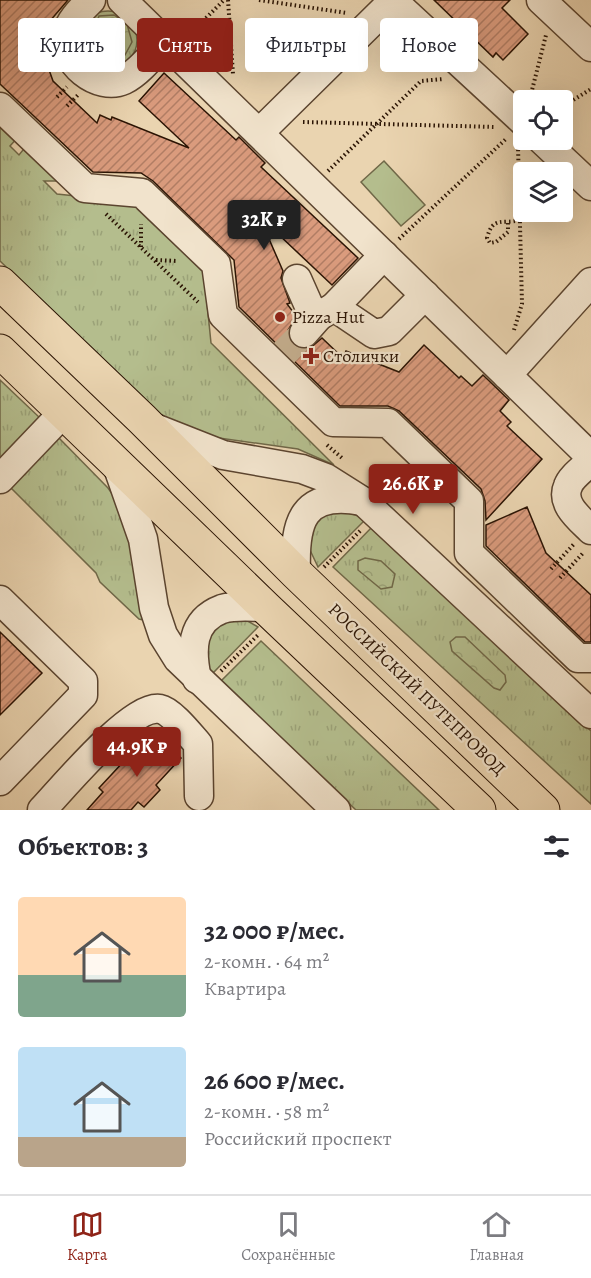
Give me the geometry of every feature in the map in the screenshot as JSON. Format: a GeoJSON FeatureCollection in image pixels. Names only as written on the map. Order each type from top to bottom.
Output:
{"type":"FeatureCollection","features":[{"type":"Feature","properties":{"kind":"main road","name":"РОССИЙСКИЙ ПУТЕПРОВОД"},"geometry":{"type":"LineString","coordinates":[[0,283],[149,426],[314,579],[371,644],[543,810]]}},
{"type":"Feature","properties":{"kind":"main road"},"geometry":{"type":"LineString","coordinates":[[0,351],[116,462],[272,624],[339,676],[479,810]]}},
{"type":"Feature","properties":{"kind":"street"},"geometry":{"type":"LineString","coordinates":[[91,0],[74,18],[66,34],[68,53],[82,71],[93,79],[109,84],[124,80],[137,70]]}},
{"type":"Feature","properties":{"kind":"street"},"geometry":{"type":"LineString","coordinates":[[122,0],[140,18]]}},
{"type":"Feature","properties":{"kind":"street"},"geometry":{"type":"LineString","coordinates":[[547,5],[591,47]]}},
{"type":"Feature","properties":{"kind":"street"},"geometry":{"type":"LineString","coordinates":[[266,127],[388,6],[474,76],[513,115]]}},
{"type":"Feature","properties":{"kind":"street"},"geometry":{"type":"LineString","coordinates":[[196,72],[235,110],[266,127],[313,186],[591,459],[568,484],[566,496],[573,513],[590,535]]}},
{"type":"Feature","properties":{"kind":"street"},"geometry":{"type":"LineString","coordinates":[[0,106],[85,188],[142,193],[216,264],[223,315],[279,360],[333,422],[388,423],[470,501],[469,553],[578,658],[591,658]]}},
{"type":"Feature","properties":{"kind":"street"},"geometry":{"type":"LineString","coordinates":[[550,150],[591,186]]}},
{"type":"Feature","properties":{"kind":"street"},"geometry":{"type":"LineString","coordinates":[[319,318],[384,255]]}},
{"type":"Feature","properties":{"kind":"street"},"geometry":{"type":"LineString","coordinates":[[297,279],[309,306],[319,318],[374,334],[389,331],[425,295]]}},
{"type":"Feature","properties":{"kind":"street"},"geometry":{"type":"LineString","coordinates":[[502,370],[591,282]]}},
{"type":"Feature","properties":{"kind":"street"},"geometry":{"type":"LineString","coordinates":[[0,479],[64,412]]}},
{"type":"Feature","properties":{"kind":"street"},"geometry":{"type":"LineString","coordinates":[[149,426],[223,456],[302,469],[326,478],[591,714]]}},
{"type":"Feature","properties":{"kind":"street"},"geometry":{"type":"LineString","coordinates":[[116,462],[143,539],[154,608],[163,635],[178,659],[207,677],[336,810]]}},
{"type":"Feature","properties":{"kind":"street"},"geometry":{"type":"LineString","coordinates":[[314,579],[295,549],[298,530],[305,515],[316,504],[330,499],[344,498],[366,512]]}},
{"type":"Feature","properties":{"kind":"street"},"geometry":{"type":"LineString","coordinates":[[0,600],[83,681],[83,695],[0,781]]}},
{"type":"Feature","properties":{"kind":"street"},"geometry":{"type":"LineString","coordinates":[[207,677],[193,645],[198,630],[207,618],[221,609],[236,607],[272,624]]}},
{"type":"Feature","properties":{"kind":"street"},"geometry":{"type":"LineString","coordinates":[[42,810],[118,730],[148,711],[161,709],[198,744],[200,805]]}},
{"type":"Feature","properties":{"kind":"path"},"geometry":{"type":"LineString","coordinates":[[202,18],[224,0]]}},
{"type":"Feature","properties":{"kind":"path"},"geometry":{"type":"LineString","coordinates":[[228,0],[235,110]]}},
{"type":"Feature","properties":{"kind":"path"},"geometry":{"type":"LineString","coordinates":[[259,0],[388,6]]}},
{"type":"Feature","properties":{"kind":"path"},"geometry":{"type":"LineString","coordinates":[[531,90],[547,5]]}},
{"type":"Feature","properties":{"kind":"path"},"geometry":{"type":"LineString","coordinates":[[313,186],[421,81],[474,76]]}},
{"type":"Feature","properties":{"kind":"path"},"geometry":{"type":"LineString","coordinates":[[573,100],[591,89]]}},
{"type":"Feature","properties":{"kind":"path"},"geometry":{"type":"LineString","coordinates":[[266,127],[376,124],[513,129]]}},
{"type":"Feature","properties":{"kind":"path"},"geometry":{"type":"LineString","coordinates":[[384,255],[513,143]]}},
{"type":"Feature","properties":{"kind":"path"},"geometry":{"type":"LineString","coordinates":[[85,188],[89,197],[201,305]]}},
{"type":"Feature","properties":{"kind":"path"},"geometry":{"type":"LineString","coordinates":[[508,223],[507,232],[496,242],[490,243],[488,238],[492,226],[499,221],[513,222]]}},
{"type":"Feature","properties":{"kind":"path"},"geometry":{"type":"LineString","coordinates":[[502,370],[522,304],[520,222]]}},
{"type":"Feature","properties":{"kind":"path"},"geometry":{"type":"LineString","coordinates":[[314,579],[366,512]]}},
{"type":"Feature","properties":{"kind":"path"},"geometry":{"type":"LineString","coordinates":[[550,569],[590,535]]}},
{"type":"Feature","properties":{"kind":"path"},"geometry":{"type":"LineString","coordinates":[[560,578],[590,535]]}},
{"type":"Feature","properties":{"kind":"path"},"geometry":{"type":"LineString","coordinates":[[207,677],[272,624]]}},
{"type":"Feature","properties":{"kind":"green space"},"geometry":{"type":"Polygon","coordinates":[[[102,11],[114,11],[129,19],[137,34],[135,51],[125,63],[125,18],[89,18],[102,11]]]}},
{"type":"Feature","properties":{"kind":"green space"},"geometry":{"type":"Polygon","coordinates":[[[114,15],[118,18],[98,18],[99,16],[114,15]]]}},
{"type":"Feature","properties":{"kind":"green space"},"geometry":{"type":"Polygon","coordinates":[[[125,23],[127,24],[132,42],[125,55],[125,23]]]}},
{"type":"Feature","properties":{"kind":"green space"},"geometry":{"type":"Polygon","coordinates":[[[0,118],[19,136],[10,146],[19,155],[27,145],[65,181],[44,181],[57,194],[142,203],[203,263],[211,343],[334,465],[298,449],[212,437],[182,426],[156,412],[0,261],[0,118]]]}},
{"type":"Feature","properties":{"kind":"green space"},"geometry":{"type":"Polygon","coordinates":[[[384,161],[425,205],[401,226],[361,182],[384,161]]]}},
{"type":"Feature","properties":{"kind":"green space"},"geometry":{"type":"Polygon","coordinates":[[[0,380],[40,418],[0,470],[0,380]]]}},
{"type":"Feature","properties":{"kind":"green space"},"geometry":{"type":"Polygon","coordinates":[[[59,438],[108,488],[120,505],[148,621],[139,619],[100,582],[96,573],[10,487],[59,438]]]}},
{"type":"Feature","properties":{"kind":"green space"},"geometry":{"type":"Polygon","coordinates":[[[335,510],[356,515],[365,520],[318,567],[309,548],[316,519],[335,510]]]}},
{"type":"Feature","properties":{"kind":"green space"},"geometry":{"type":"Polygon","coordinates":[[[372,527],[591,731],[591,804],[333,567],[372,527]]]}},
{"type":"Feature","properties":{"kind":"green space"},"geometry":{"type":"Polygon","coordinates":[[[365,558],[381,561],[395,574],[392,587],[381,589],[358,570],[358,561],[365,558]]]}},
{"type":"Feature","properties":{"kind":"green space"},"geometry":{"type":"Polygon","coordinates":[[[246,620],[258,627],[212,674],[207,667],[209,632],[226,621],[246,620]]]}},
{"type":"Feature","properties":{"kind":"green space"},"geometry":{"type":"Polygon","coordinates":[[[456,637],[465,637],[505,675],[506,682],[500,690],[494,688],[452,651],[450,642],[456,637]]]}},
{"type":"Feature","properties":{"kind":"green space"},"geometry":{"type":"Polygon","coordinates":[[[261,641],[439,810],[356,810],[221,681],[261,641]]]}},
{"type":"Feature","properties":{"kind":"building"},"geometry":{"type":"Polygon","coordinates":[[[0,0],[68,0],[52,18],[18,18],[18,72],[50,72],[53,81],[97,123],[100,115],[111,120],[112,117],[189,148],[139,101],[164,73],[236,140],[239,137],[265,163],[261,167],[358,258],[332,285],[259,216],[283,271],[281,278],[290,303],[287,304],[297,317],[288,330],[289,339],[294,346],[309,349],[322,338],[343,358],[346,351],[399,372],[424,345],[459,378],[461,376],[472,386],[483,375],[509,400],[500,411],[511,422],[507,426],[542,459],[486,520],[485,501],[481,489],[399,411],[388,406],[340,406],[239,307],[234,260],[153,181],[141,173],[93,172],[0,84],[0,0]]]}},
{"type":"Feature","properties":{"kind":"building"},"geometry":{"type":"Polygon","coordinates":[[[434,0],[510,0],[502,8],[528,34],[503,60],[496,53],[493,57],[478,43],[478,18],[453,18],[434,0]]]}},
{"type":"Feature","properties":{"kind":"building"},"geometry":{"type":"Polygon","coordinates":[[[527,507],[546,553],[591,595],[591,642],[585,642],[486,546],[486,525],[527,507]]]}},
{"type":"Feature","properties":{"kind":"building"},"geometry":{"type":"Polygon","coordinates":[[[0,632],[42,673],[0,715],[0,632]]]}},
{"type":"Feature","properties":{"kind":"building"},"geometry":{"type":"Polygon","coordinates":[[[157,736],[181,758],[156,785],[160,790],[144,807],[138,802],[131,810],[87,810],[103,792],[99,788],[139,745],[144,749],[157,736]]]}},
{"type":"Feature","properties":{"kind":"tunnel"},"geometry":{"type":"LineString","coordinates":[[283,354],[304,333]]}},
{"type":"Feature","properties":{"kind":"place","name":"Pizza Hut"},"geometry":{"type":"Point","coordinates":[280,317]}},
{"type":"Feature","properties":{"kind":"place","name":"Столички"},"geometry":{"type":"Point","coordinates":[311,356]}}]}
